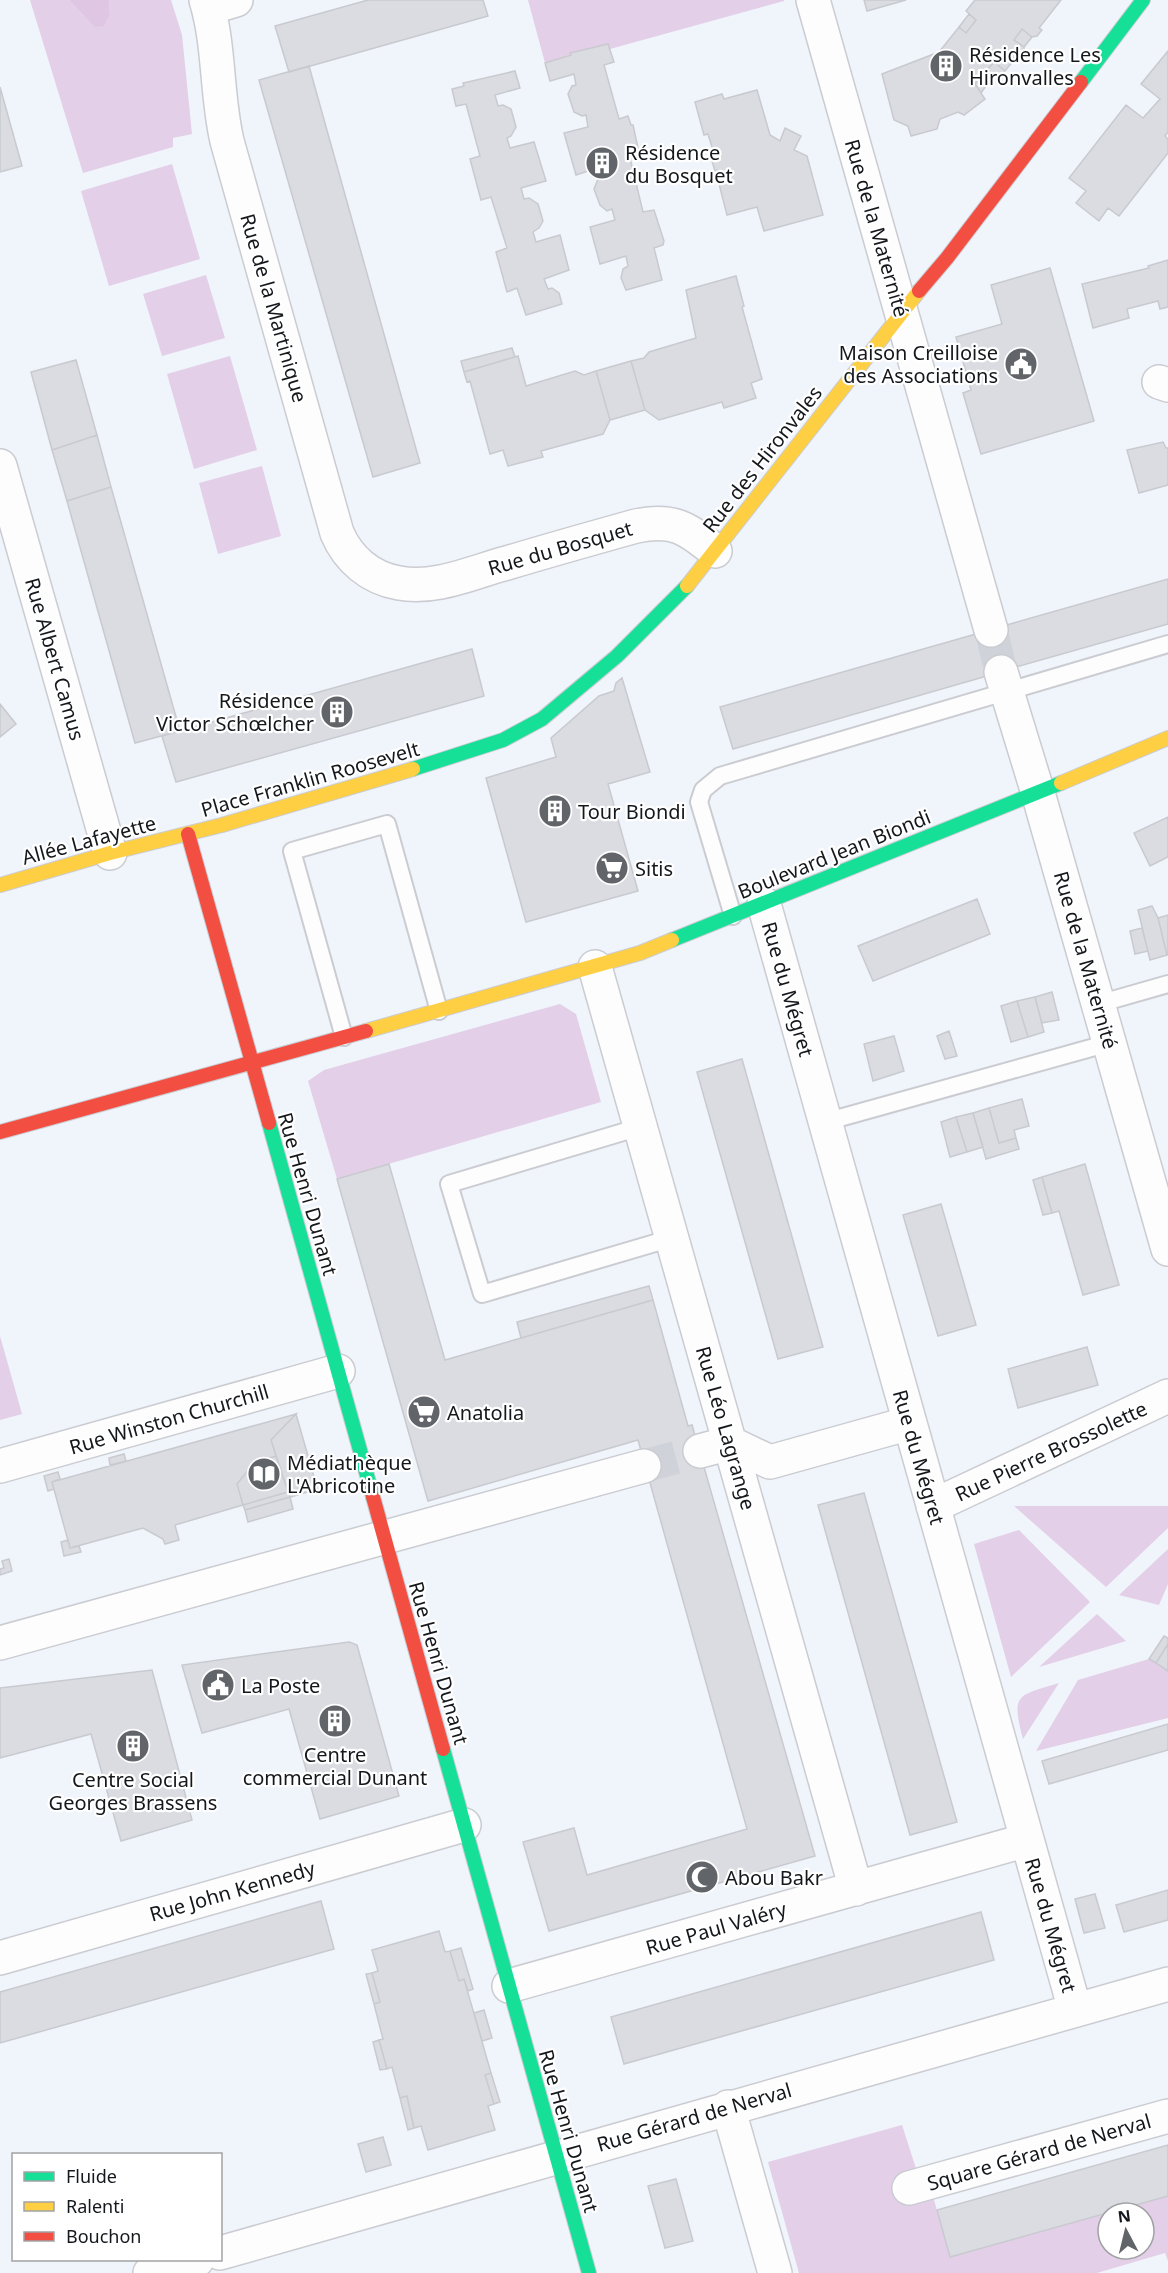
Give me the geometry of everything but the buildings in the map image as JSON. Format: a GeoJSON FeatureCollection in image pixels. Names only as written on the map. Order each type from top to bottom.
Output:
{"type":"FeatureCollection","features":[{"type":"Feature","properties":{"kind":"street","name":"Rue de la Maternité"},"geometry":{"type":"LineString","coordinates":[[813,0],[991,630]]}},
{"type":"Feature","properties":{"kind":"street","name":"Rue des Hironvales"},"geometry":{"type":"LineString","coordinates":[[442,761],[503,740],[542,719],[617,656],[679,596],[901,314],[1143,0]]}},
{"type":"Feature","properties":{"kind":"street","name":"Rue de la Martinique"},"geometry":{"type":"LineString","coordinates":[[217,3],[215,39],[219,103],[227,141],[337,533],[343,547],[353,560],[367,570],[398,583]]}},
{"type":"Feature","properties":{"kind":"street","name":"Rue Albert Camus"},"geometry":{"type":"LineString","coordinates":[[0,466],[110,853]]}},
{"type":"Feature","properties":{"kind":"street","name":"Rue du Bosquet"},"geometry":{"type":"LineString","coordinates":[[398,583],[435,583],[649,523],[663,522],[677,525],[690,531],[715,551]]}},
{"type":"Feature","properties":{"kind":"street","name":"Rue de la Maternité"},"geometry":{"type":"LineString","coordinates":[[1004,681],[1168,1249]]}},
{"type":"Feature","properties":{"kind":"street","name":"Boulevard Jean Biondi"},"geometry":{"type":"LineString","coordinates":[[439,1011],[640,953],[1038,793],[1168,738]]}},
{"type":"Feature","properties":{"kind":"street","name":"Place Franklin Roosevelt"},"geometry":{"type":"LineString","coordinates":[[252,1062],[188,834],[442,761]]}},
{"type":"Feature","properties":{"kind":"street","name":"Allée Lafayette"},"geometry":{"type":"LineString","coordinates":[[0,885],[110,853],[188,834]]}},
{"type":"Feature","properties":{"kind":"street","name":"Rue du Mégret"},"geometry":{"type":"LineString","coordinates":[[764,904],[1074,2010]]}},
{"type":"Feature","properties":{"kind":"street","name":"Rue Léo Lagrange"},"geometry":{"type":"LineString","coordinates":[[595,967],[672,1238],[715,1447],[856,1889]]}},
{"type":"Feature","properties":{"kind":"street"},"geometry":{"type":"LineString","coordinates":[[0,1132],[439,1011]]}},
{"type":"Feature","properties":{"kind":"street","name":"Rue Henri Dunant"},"geometry":{"type":"LineString","coordinates":[[252,1062],[589,2273]]}},
{"type":"Feature","properties":{"kind":"street","name":"Rue Winston Churchill"},"geometry":{"type":"LineString","coordinates":[[0,1466],[338,1371]]}},
{"type":"Feature","properties":{"kind":"street","name":"Rue Pierre Brossolette"},"geometry":{"type":"LineString","coordinates":[[933,1506],[1168,1396]]}},
{"type":"Feature","properties":{"kind":"street"},"geometry":{"type":"LineString","coordinates":[[715,1447],[770,1462],[910,1424]]}},
{"type":"Feature","properties":{"kind":"street"},"geometry":{"type":"LineString","coordinates":[[0,1643],[644,1466]]}},
{"type":"Feature","properties":{"kind":"street","name":"Rue John Kennedy"},"geometry":{"type":"LineString","coordinates":[[0,1958],[464,1825]]}},
{"type":"Feature","properties":{"kind":"street","name":"Rue Paul Valéry"},"geometry":{"type":"LineString","coordinates":[[509,1986],[1027,1840]]}},
{"type":"Feature","properties":{"kind":"street","name":"Rue Gérard de Nerval"},"geometry":{"type":"LineString","coordinates":[[222,2252],[1168,1984]]}},
{"type":"Feature","properties":{"kind":"street"},"geometry":{"type":"LineString","coordinates":[[728,2107],[775,2273]]}},
{"type":"Feature","properties":{"kind":"street","name":"Square Gérard de Nerval"},"geometry":{"type":"LineString","coordinates":[[909,2188],[1168,2116]]}},
{"type":"Feature","properties":{"kind":"street"},"geometry":{"type":"LineString","coordinates":[[150,2273],[190,2261]]}},
{"type":"Feature","properties":{"kind":"lane"},"geometry":{"type":"LineString","coordinates":[[733,916],[699,802],[703,790],[720,776],[1004,681],[1168,644]]}},
{"type":"Feature","properties":{"kind":"lane"},"geometry":{"type":"LineString","coordinates":[[344,1037],[292,851],[377,827],[387,825],[439,1011]]}},
{"type":"Feature","properties":{"kind":"lane"},"geometry":{"type":"LineString","coordinates":[[1098,1004],[1168,984]]}},
{"type":"Feature","properties":{"kind":"lane"},"geometry":{"type":"LineString","coordinates":[[825,1122],[1109,1043]]}},
{"type":"Feature","properties":{"kind":"lane"},"geometry":{"type":"LineString","coordinates":[[640,1127],[449,1184],[482,1294],[672,1238]]}},
{"type":"Feature","properties":{"kind":"shaded area"},"geometry":{"type":"Polygon","coordinates":[[[30,0],[69,0],[94,27],[110,14],[109,0],[171,0],[182,35],[192,134],[173,138],[173,147],[83,173],[30,0]]]}},
{"type":"Feature","properties":{"kind":"shaded area"},"geometry":{"type":"Polygon","coordinates":[[[69,0],[109,0],[110,14],[104,26],[94,27],[69,0]]]}},
{"type":"Feature","properties":{"kind":"shaded area"},"geometry":{"type":"Polygon","coordinates":[[[528,0],[784,1],[610,49],[608,45],[597,48],[596,46],[545,63],[528,0]]]}},
{"type":"Feature","properties":{"kind":"shaded area"},"geometry":{"type":"Polygon","coordinates":[[[172,164],[200,259],[109,286],[81,191],[172,164]]]}},
{"type":"Feature","properties":{"kind":"shaded area"},"geometry":{"type":"Polygon","coordinates":[[[206,275],[225,338],[162,356],[143,294],[206,275]]]}},
{"type":"Feature","properties":{"kind":"shaded area"},"geometry":{"type":"Polygon","coordinates":[[[230,356],[257,450],[194,469],[167,374],[230,356]]]}},
{"type":"Feature","properties":{"kind":"shaded area"},"geometry":{"type":"Polygon","coordinates":[[[262,466],[281,536],[218,554],[199,483],[262,466]]]}},
{"type":"Feature","properties":{"kind":"shaded area"},"geometry":{"type":"Polygon","coordinates":[[[560,1004],[576,1014],[601,1102],[337,1179],[308,1081],[324,1070],[560,1004]]]}},
{"type":"Feature","properties":{"kind":"shaded area"},"geometry":{"type":"Polygon","coordinates":[[[0,1336],[22,1414],[0,1420],[0,1336]]]}},
{"type":"Feature","properties":{"kind":"shaded area"},"geometry":{"type":"Polygon","coordinates":[[[1014,1506],[1168,1506],[1168,1528],[1106,1587],[1014,1506]]]}},
{"type":"Feature","properties":{"kind":"shaded area"},"geometry":{"type":"Polygon","coordinates":[[[1019,1530],[1090,1602],[1011,1677],[974,1544],[1019,1530]]]}},
{"type":"Feature","properties":{"kind":"shaded area"},"geometry":{"type":"Polygon","coordinates":[[[1168,1549],[1168,1584],[1159,1605],[1119,1595],[1168,1549]]]}},
{"type":"Feature","properties":{"kind":"shaded area"},"geometry":{"type":"Polygon","coordinates":[[[1097,1614],[1126,1641],[1039,1667],[1097,1614]]]}},
{"type":"Feature","properties":{"kind":"shaded area"},"geometry":{"type":"Polygon","coordinates":[[[1149,1659],[1168,1671],[1168,1718],[1036,1751],[1078,1680],[1149,1659]]]}},
{"type":"Feature","properties":{"kind":"shaded area"},"geometry":{"type":"Polygon","coordinates":[[[1059,1683],[1023,1739],[1018,1713],[1018,1704],[1021,1699],[1026,1694],[1059,1683]]]}},
{"type":"Feature","properties":{"kind":"shaded area"},"geometry":{"type":"Polygon","coordinates":[[[902,2125],[921,2184],[929,2182],[950,2257],[1096,2216],[1096,2261],[1138,2261],[1097,2273],[799,2273],[768,2162],[902,2125]]]}},
{"type":"Feature","properties":{"kind":"shaded area"},"geometry":{"type":"Polygon","coordinates":[[[1168,2196],[1168,2261],[1165,2253],[1156,2256],[1156,2201],[1150,2201],[1168,2196]]]}},
{"type":"Feature","properties":{"kind":"tunnel"},"geometry":{"type":"LineString","coordinates":[[991,630],[1001,672]]}},
{"type":"Feature","properties":{"kind":"tunnel"},"geometry":{"type":"LineString","coordinates":[[644,1466],[700,1451]]}},
{"type":"Feature","properties":{"kind":"traffic: fast"},"geometry":{"type":"LineString","coordinates":[[1081,82],[1143,0]]}},
{"type":"Feature","properties":{"kind":"traffic: fast"},"geometry":{"type":"LineString","coordinates":[[413,769],[503,740],[542,719],[617,656],[687,586]]}},
{"type":"Feature","properties":{"kind":"traffic: fast"},"geometry":{"type":"LineString","coordinates":[[672,940],[1061,783]]}},
{"type":"Feature","properties":{"kind":"traffic: fast"},"geometry":{"type":"LineString","coordinates":[[269,1123],[373,1497]]}},
{"type":"Feature","properties":{"kind":"traffic: fast"},"geometry":{"type":"LineString","coordinates":[[443,1749],[589,2273]]}},
{"type":"Feature","properties":{"kind":"traffic: slow"},"geometry":{"type":"LineString","coordinates":[[687,586],[919,291]]}},
{"type":"Feature","properties":{"kind":"traffic: slow"},"geometry":{"type":"LineString","coordinates":[[1061,783],[1168,738]]}},
{"type":"Feature","properties":{"kind":"traffic: slow"},"geometry":{"type":"LineString","coordinates":[[0,885],[110,853],[222,825],[413,769]]}},
{"type":"Feature","properties":{"kind":"traffic: slow"},"geometry":{"type":"LineString","coordinates":[[366,1031],[640,953],[672,940]]}},
{"type":"Feature","properties":{"kind":"traffic: jam"},"geometry":{"type":"LineString","coordinates":[[919,291],[947,258],[1081,82]]}},
{"type":"Feature","properties":{"kind":"traffic: jam"},"geometry":{"type":"LineString","coordinates":[[188,834],[269,1123]]}},
{"type":"Feature","properties":{"kind":"traffic: jam"},"geometry":{"type":"LineString","coordinates":[[0,1132],[366,1031]]}},
{"type":"Feature","properties":{"kind":"traffic: jam"},"geometry":{"type":"LineString","coordinates":[[373,1497],[443,1749]]}},
{"type":"Feature","properties":{"kind":"place","name":"Résidence Les Hironvalles"},"geometry":{"type":"Point","coordinates":[946,66]}},
{"type":"Feature","properties":{"kind":"place","name":"Résidence du Bosquet"},"geometry":{"type":"Point","coordinates":[602,163]}},
{"type":"Feature","properties":{"kind":"place","name":"Maison Creilloise des Associations"},"geometry":{"type":"Point","coordinates":[1021,364]}},
{"type":"Feature","properties":{"kind":"place","name":"Résidence Victor Schœlcher"},"geometry":{"type":"Point","coordinates":[337,712]}},
{"type":"Feature","properties":{"kind":"place","name":"Tour Biondi"},"geometry":{"type":"Point","coordinates":[555,811]}},
{"type":"Feature","properties":{"kind":"place","name":"Sitis"},"geometry":{"type":"Point","coordinates":[612,868]}},
{"type":"Feature","properties":{"kind":"place","name":"Anatolia"},"geometry":{"type":"Point","coordinates":[424,1412]}},
{"type":"Feature","properties":{"kind":"place","name":"Médiathèque L'Abricotine"},"geometry":{"type":"Point","coordinates":[264,1474]}},
{"type":"Feature","properties":{"kind":"place","name":"La Poste"},"geometry":{"type":"Point","coordinates":[218,1685]}},
{"type":"Feature","properties":{"kind":"place","name":"Centre commercial Dunant"},"geometry":{"type":"Point","coordinates":[335,1721]}},
{"type":"Feature","properties":{"kind":"place","name":"Centre Social Georges Brassens"},"geometry":{"type":"Point","coordinates":[133,1746]}},
{"type":"Feature","properties":{"kind":"place","name":"Abou Bakr"},"geometry":{"type":"Point","coordinates":[702,1877]}}]}
